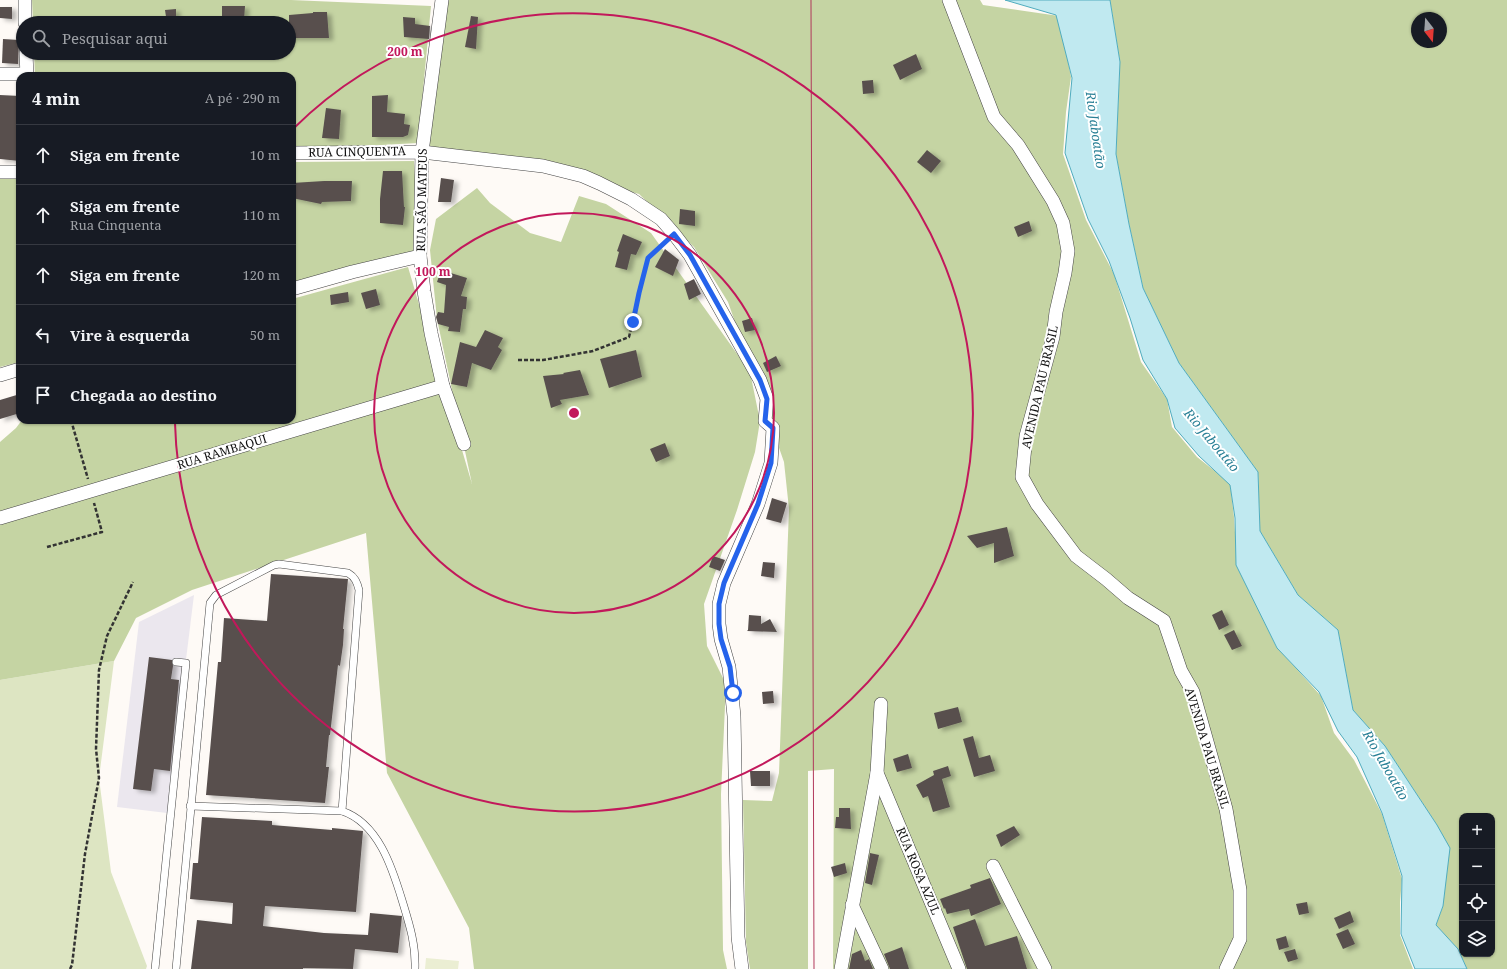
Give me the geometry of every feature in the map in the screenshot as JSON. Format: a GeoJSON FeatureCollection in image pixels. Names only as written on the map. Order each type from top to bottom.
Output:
{"type":"FeatureCollection","features":[{"type":"Feature","properties":{"kind":"street"},"geometry":{"type":"LineString","coordinates":[[25,0],[25,16]]}},
{"type":"Feature","properties":{"kind":"street","name":"RUA SÃO MATEUS"},"geometry":{"type":"LineString","coordinates":[[442,0],[422,152],[420,256],[431,333],[443,386],[464,444]]}},
{"type":"Feature","properties":{"kind":"street","name":"AVENIDA PAU BRASIL"},"geometry":{"type":"LineString","coordinates":[[949,0],[994,117],[1018,146],[1053,201],[1063,223],[1068,251],[1065,273],[1056,312],[1053,337],[1026,436],[1022,477],[1037,504],[1076,556],[1128,598],[1164,621],[1181,671],[1193,692],[1226,809],[1240,890],[1240,939],[1226,969]]}},
{"type":"Feature","properties":{"kind":"street"},"geometry":{"type":"LineString","coordinates":[[26,60],[27,72]]}},
{"type":"Feature","properties":{"kind":"street"},"geometry":{"type":"LineString","coordinates":[[0,74],[16,75]]}},
{"type":"Feature","properties":{"kind":"street","name":"RUA CINQUENTA"},"geometry":{"type":"LineString","coordinates":[[296,153],[422,152],[536,165],[583,176],[631,199],[661,219],[690,255],[760,380],[767,399],[765,421],[773,428],[771,463],[758,504],[724,583],[719,604],[721,639],[730,667],[734,716],[738,937],[742,969]]}},
{"type":"Feature","properties":{"kind":"street"},"geometry":{"type":"LineString","coordinates":[[0,172],[16,172]]}},
{"type":"Feature","properties":{"kind":"street"},"geometry":{"type":"LineString","coordinates":[[296,288],[352,272],[420,256]]}},
{"type":"Feature","properties":{"kind":"street"},"geometry":{"type":"LineString","coordinates":[[0,375],[16,370]]}},
{"type":"Feature","properties":{"kind":"street","name":"RUA RAMBAQUI"},"geometry":{"type":"LineString","coordinates":[[0,518],[443,386]]}},
{"type":"Feature","properties":{"kind":"street"},"geometry":{"type":"LineString","coordinates":[[841,969],[877,773],[880,704]]}},
{"type":"Feature","properties":{"kind":"street","name":"RUA ROSA AZUL"},"geometry":{"type":"LineString","coordinates":[[877,773],[959,969]]}},
{"type":"Feature","properties":{"kind":"street"},"geometry":{"type":"LineString","coordinates":[[993,866],[1045,969]]}},
{"type":"Feature","properties":{"kind":"street"},"geometry":{"type":"LineString","coordinates":[[852,905],[882,969]]}},
{"type":"Feature","properties":{"kind":"lane"},"geometry":{"type":"LineString","coordinates":[[176,969],[210,603],[216,595],[274,565],[279,564],[348,573],[353,576],[357,582],[359,590],[342,811]]}},
{"type":"Feature","properties":{"kind":"lane"},"geometry":{"type":"LineString","coordinates":[[155,969],[186,663],[176,662]]}},
{"type":"Feature","properties":{"kind":"lane"},"geometry":{"type":"LineString","coordinates":[[190,806],[342,811],[352,814],[366,826],[392,867],[413,936],[416,954],[415,969]]}},
{"type":"Feature","properties":{"kind":"path"},"geometry":{"type":"LineString","coordinates":[[518,360],[543,360],[593,350],[629,337],[648,258],[674,234]]}},
{"type":"Feature","properties":{"kind":"path"},"geometry":{"type":"LineString","coordinates":[[70,969],[76,935],[86,854],[99,778],[96,749],[99,670],[107,636],[132,582]]}},
{"type":"Feature","properties":{"kind":"shaded area"},"geometry":{"type":"Polygon","coordinates":[[[194,595],[167,813],[117,807],[139,622],[194,595]]]}},
{"type":"Feature","properties":{"kind":"green space"},"geometry":{"type":"Polygon","coordinates":[[[32,0],[291,0],[431,6],[418,143],[296,150],[296,72],[35,72],[34,60],[296,60],[296,16],[33,16],[32,0]]]}},
{"type":"Feature","properties":{"kind":"green space"},"geometry":{"type":"Polygon","coordinates":[[[445,0],[980,0],[983,5],[1059,16],[1071,77],[1066,112],[1063,154],[1086,220],[1114,274],[1141,362],[1167,399],[1172,427],[1197,457],[1230,483],[1237,564],[1276,646],[1321,696],[1334,733],[1354,760],[1382,814],[1402,879],[1400,935],[1413,969],[833,969],[834,769],[808,771],[808,969],[750,969],[746,942],[743,800],[772,801],[779,773],[789,509],[784,462],[728,302],[694,247],[639,194],[529,164],[422,152],[445,0]]]}},
{"type":"Feature","properties":{"kind":"green space"},"geometry":{"type":"Polygon","coordinates":[[[1110,0],[1507,0],[1507,969],[1467,969],[1462,957],[1495,957],[1495,813],[1459,813],[1459,951],[1436,925],[1443,906],[1437,825],[1385,746],[1353,710],[1338,630],[1298,595],[1260,531],[1258,472],[1179,363],[1143,288],[1116,154],[1120,62],[1110,0]]]}},
{"type":"Feature","properties":{"kind":"green space"},"geometry":{"type":"Polygon","coordinates":[[[414,161],[418,242],[417,253],[296,283],[296,162],[414,161]]]}},
{"type":"Feature","properties":{"kind":"green space"},"geometry":{"type":"Polygon","coordinates":[[[16,171],[16,363],[0,367],[0,172],[16,171]]]}},
{"type":"Feature","properties":{"kind":"green space"},"geometry":{"type":"Polygon","coordinates":[[[477,188],[490,203],[530,233],[561,242],[579,196],[606,204],[651,233],[750,372],[760,421],[755,452],[737,510],[704,604],[707,646],[726,684],[721,794],[723,950],[727,969],[474,969],[469,928],[387,773],[366,533],[192,590],[136,618],[114,661],[0,680],[0,442],[19,424],[296,424],[296,298],[408,267],[472,484],[437,319],[430,250],[436,219],[477,188]]]}},
{"type":"Feature","properties":{"kind":"green space"},"geometry":{"type":"Polygon","coordinates":[[[114,661],[99,778],[111,872],[147,966],[146,969],[0,969],[0,680],[114,661]]]}},
{"type":"Feature","properties":{"kind":"green space"},"geometry":{"type":"Polygon","coordinates":[[[426,958],[459,961],[458,969],[425,969],[426,958]]]}},
{"type":"Feature","properties":{"kind":"water","name":"Rio Jaboatão"},"geometry":{"type":"Polygon","coordinates":[[[1005,0],[1110,0],[1120,62],[1116,154],[1143,288],[1179,363],[1258,472],[1260,531],[1298,595],[1338,630],[1353,710],[1385,746],[1437,825],[1450,848],[1443,906],[1436,925],[1458,949],[1459,957],[1462,957],[1467,969],[1415,969],[1401,934],[1402,876],[1382,813],[1357,757],[1338,731],[1319,692],[1277,648],[1236,565],[1235,518],[1230,485],[1199,456],[1175,428],[1167,399],[1143,360],[1130,318],[1109,261],[1088,219],[1065,153],[1072,78],[1056,15],[1005,0]]]}},
{"type":"Feature","properties":{"kind":"building"},"geometry":{"type":"Polygon","coordinates":[[[222,6],[245,6],[244,16],[222,16],[222,6]]]}},
{"type":"Feature","properties":{"kind":"building"},"geometry":{"type":"Polygon","coordinates":[[[0,7],[12,7],[12,19],[0,18],[0,7]]]}},
{"type":"Feature","properties":{"kind":"building"},"geometry":{"type":"Polygon","coordinates":[[[176,9],[176,16],[166,16],[165,10],[176,9]]]}},
{"type":"Feature","properties":{"kind":"building"},"geometry":{"type":"Polygon","coordinates":[[[327,12],[329,38],[296,38],[296,16],[289,15],[327,12]]]}},
{"type":"Feature","properties":{"kind":"building"},"geometry":{"type":"Polygon","coordinates":[[[471,16],[478,17],[476,49],[465,47],[471,16]]]}},
{"type":"Feature","properties":{"kind":"building"},"geometry":{"type":"Polygon","coordinates":[[[403,17],[415,18],[415,24],[430,26],[429,39],[404,37],[403,17]]]}},
{"type":"Feature","properties":{"kind":"building"},"geometry":{"type":"Polygon","coordinates":[[[3,39],[16,40],[16,60],[18,60],[18,64],[2,63],[3,39]]]}},
{"type":"Feature","properties":{"kind":"building"},"geometry":{"type":"Polygon","coordinates":[[[916,54],[922,69],[900,80],[893,65],[916,54]]]}},
{"type":"Feature","properties":{"kind":"building"},"geometry":{"type":"Polygon","coordinates":[[[873,80],[874,93],[863,94],[862,81],[873,80]]]}},
{"type":"Feature","properties":{"kind":"building"},"geometry":{"type":"Polygon","coordinates":[[[0,95],[16,96],[16,161],[0,159],[0,95]]]}},
{"type":"Feature","properties":{"kind":"building"},"geometry":{"type":"Polygon","coordinates":[[[388,95],[387,112],[405,114],[404,124],[410,125],[408,135],[403,137],[372,137],[372,96],[388,95]]]}},
{"type":"Feature","properties":{"kind":"building"},"geometry":{"type":"Polygon","coordinates":[[[326,108],[341,110],[339,139],[322,138],[326,108]]]}},
{"type":"Feature","properties":{"kind":"building"},"geometry":{"type":"Polygon","coordinates":[[[927,150],[941,161],[931,173],[917,162],[927,150]]]}},
{"type":"Feature","properties":{"kind":"building"},"geometry":{"type":"Polygon","coordinates":[[[383,171],[402,171],[405,207],[403,225],[380,223],[380,199],[383,171]]]}},
{"type":"Feature","properties":{"kind":"building"},"geometry":{"type":"Polygon","coordinates":[[[441,178],[454,180],[451,202],[438,202],[441,178]]]}},
{"type":"Feature","properties":{"kind":"building"},"geometry":{"type":"Polygon","coordinates":[[[352,181],[351,201],[322,202],[321,204],[296,199],[296,183],[352,181]]]}},
{"type":"Feature","properties":{"kind":"building"},"geometry":{"type":"Polygon","coordinates":[[[680,209],[695,211],[695,226],[679,224],[680,209]]]}},
{"type":"Feature","properties":{"kind":"building"},"geometry":{"type":"Polygon","coordinates":[[[1029,221],[1032,231],[1018,237],[1014,227],[1029,221]]]}},
{"type":"Feature","properties":{"kind":"building"},"geometry":{"type":"Polygon","coordinates":[[[623,234],[642,242],[636,255],[631,254],[627,270],[615,267],[619,252],[617,251],[623,234]]]}},
{"type":"Feature","properties":{"kind":"building"},"geometry":{"type":"Polygon","coordinates":[[[665,249],[679,260],[673,276],[655,267],[665,249]]]}},
{"type":"Feature","properties":{"kind":"building"},"geometry":{"type":"Polygon","coordinates":[[[441,270],[467,278],[461,296],[467,297],[466,309],[463,309],[460,332],[448,331],[449,327],[438,324],[436,317],[438,312],[444,313],[446,285],[437,282],[441,270]]]}},
{"type":"Feature","properties":{"kind":"building"},"geometry":{"type":"Polygon","coordinates":[[[694,279],[701,294],[689,300],[684,284],[694,279]]]}},
{"type":"Feature","properties":{"kind":"building"},"geometry":{"type":"Polygon","coordinates":[[[376,289],[380,305],[366,309],[361,293],[376,289]]]}},
{"type":"Feature","properties":{"kind":"building"},"geometry":{"type":"Polygon","coordinates":[[[348,292],[349,302],[331,305],[330,295],[348,292]]]}},
{"type":"Feature","properties":{"kind":"building"},"geometry":{"type":"Polygon","coordinates":[[[752,318],[755,330],[745,332],[742,321],[752,318]]]}},
{"type":"Feature","properties":{"kind":"building"},"geometry":{"type":"Polygon","coordinates":[[[485,330],[503,338],[498,347],[502,350],[491,370],[472,363],[467,387],[451,384],[460,342],[476,347],[485,330]]]}},
{"type":"Feature","properties":{"kind":"building"},"geometry":{"type":"Polygon","coordinates":[[[636,350],[642,377],[609,388],[600,359],[636,350]]]}},
{"type":"Feature","properties":{"kind":"building"},"geometry":{"type":"Polygon","coordinates":[[[776,356],[781,366],[767,372],[763,363],[776,356]]]}},
{"type":"Feature","properties":{"kind":"building"},"geometry":{"type":"Polygon","coordinates":[[[580,370],[589,395],[560,400],[562,404],[551,408],[543,376],[564,374],[563,373],[580,370]]]}},
{"type":"Feature","properties":{"kind":"building"},"geometry":{"type":"Polygon","coordinates":[[[16,395],[16,414],[0,419],[0,400],[16,395]]]}},
{"type":"Feature","properties":{"kind":"building"},"geometry":{"type":"Polygon","coordinates":[[[665,443],[670,456],[656,462],[650,449],[665,443]]]}},
{"type":"Feature","properties":{"kind":"building"},"geometry":{"type":"Polygon","coordinates":[[[772,498],[787,503],[781,523],[766,519],[772,498]]]}},
{"type":"Feature","properties":{"kind":"building"},"geometry":{"type":"Polygon","coordinates":[[[1007,527],[1014,556],[994,563],[994,543],[977,548],[967,536],[1007,527]]]}},
{"type":"Feature","properties":{"kind":"building"},"geometry":{"type":"Polygon","coordinates":[[[713,556],[725,560],[720,571],[709,567],[713,556]]]}},
{"type":"Feature","properties":{"kind":"building"},"geometry":{"type":"Polygon","coordinates":[[[763,562],[775,563],[774,578],[761,576],[763,562]]]}},
{"type":"Feature","properties":{"kind":"building"},"geometry":{"type":"Polygon","coordinates":[[[271,574],[348,579],[343,629],[343,645],[340,666],[338,665],[329,735],[326,767],[329,767],[325,803],[206,795],[218,662],[221,662],[224,618],[267,621],[271,574]]]}},
{"type":"Feature","properties":{"kind":"building"},"geometry":{"type":"Polygon","coordinates":[[[1222,610],[1229,625],[1219,630],[1212,615],[1222,610]]]}},
{"type":"Feature","properties":{"kind":"building"},"geometry":{"type":"Polygon","coordinates":[[[749,615],[761,616],[761,624],[770,619],[777,632],[747,631],[749,615]]]}},
{"type":"Feature","properties":{"kind":"building"},"geometry":{"type":"Polygon","coordinates":[[[1234,630],[1242,646],[1232,650],[1224,635],[1234,630]]]}},
{"type":"Feature","properties":{"kind":"building"},"geometry":{"type":"Polygon","coordinates":[[[149,657],[172,660],[173,666],[171,679],[179,680],[170,771],[154,769],[151,791],[133,789],[149,657]]]}},
{"type":"Feature","properties":{"kind":"building"},"geometry":{"type":"Polygon","coordinates":[[[773,691],[774,703],[763,704],[762,692],[773,691]]]}},
{"type":"Feature","properties":{"kind":"building"},"geometry":{"type":"Polygon","coordinates":[[[958,707],[962,722],[938,729],[934,713],[958,707]]]}},
{"type":"Feature","properties":{"kind":"building"},"geometry":{"type":"Polygon","coordinates":[[[973,736],[979,758],[990,755],[995,771],[974,777],[963,739],[973,736]]]}},
{"type":"Feature","properties":{"kind":"building"},"geometry":{"type":"Polygon","coordinates":[[[908,754],[912,768],[897,772],[893,759],[908,754]]]}},
{"type":"Feature","properties":{"kind":"building"},"geometry":{"type":"Polygon","coordinates":[[[948,766],[951,776],[942,779],[950,807],[933,812],[928,796],[923,798],[916,785],[934,775],[933,771],[948,766]]]}},
{"type":"Feature","properties":{"kind":"building"},"geometry":{"type":"Polygon","coordinates":[[[750,771],[770,771],[770,786],[751,786],[750,771]]]}},
{"type":"Feature","properties":{"kind":"building"},"geometry":{"type":"Polygon","coordinates":[[[839,808],[850,808],[851,829],[835,828],[836,817],[839,817],[839,808]]]}},
{"type":"Feature","properties":{"kind":"building"},"geometry":{"type":"Polygon","coordinates":[[[202,817],[272,821],[272,825],[363,831],[356,912],[265,906],[263,926],[324,933],[368,935],[370,913],[402,916],[398,953],[355,949],[353,969],[191,969],[197,920],[232,924],[233,903],[190,899],[193,863],[198,863],[202,817]]]}},
{"type":"Feature","properties":{"kind":"building"},"geometry":{"type":"Polygon","coordinates":[[[1014,826],[1020,835],[1001,847],[996,835],[1014,826]]]}},
{"type":"Feature","properties":{"kind":"building"},"geometry":{"type":"Polygon","coordinates":[[[870,853],[879,855],[872,885],[865,883],[870,853]]]}},
{"type":"Feature","properties":{"kind":"building"},"geometry":{"type":"Polygon","coordinates":[[[845,863],[847,873],[834,877],[831,867],[845,863]]]}},
{"type":"Feature","properties":{"kind":"building"},"geometry":{"type":"Polygon","coordinates":[[[990,878],[1001,904],[971,916],[969,909],[947,914],[940,899],[971,888],[970,885],[990,878]]]}},
{"type":"Feature","properties":{"kind":"building"},"geometry":{"type":"Polygon","coordinates":[[[1307,902],[1309,913],[1299,915],[1296,904],[1307,902]]]}},
{"type":"Feature","properties":{"kind":"building"},"geometry":{"type":"Polygon","coordinates":[[[1350,911],[1354,922],[1339,929],[1334,918],[1350,911]]]}},
{"type":"Feature","properties":{"kind":"building"},"geometry":{"type":"Polygon","coordinates":[[[975,919],[985,946],[1017,936],[1027,969],[967,969],[953,927],[975,919]]]}},
{"type":"Feature","properties":{"kind":"building"},"geometry":{"type":"Polygon","coordinates":[[[1348,929],[1355,944],[1343,949],[1336,934],[1348,929]]]}},
{"type":"Feature","properties":{"kind":"building"},"geometry":{"type":"Polygon","coordinates":[[[1286,936],[1289,947],[1279,950],[1276,939],[1286,936]]]}},
{"type":"Feature","properties":{"kind":"building"},"geometry":{"type":"Polygon","coordinates":[[[902,947],[909,969],[890,969],[884,954],[902,947]]]}},
{"type":"Feature","properties":{"kind":"building"},"geometry":{"type":"Polygon","coordinates":[[[1295,949],[1298,959],[1288,962],[1284,952],[1295,949]]]}},
{"type":"Feature","properties":{"kind":"building"},"geometry":{"type":"Polygon","coordinates":[[[861,950],[865,961],[869,959],[873,969],[849,969],[852,954],[861,950]]]}},
{"type":"Feature","properties":{"kind":"tram line"},"geometry":{"type":"LineString","coordinates":[[811,0],[814,969]]}},
{"type":"Feature","properties":{"kind":"route"},"geometry":{"type":"LineString","coordinates":[[633,322],[648,258],[674,234],[690,255],[760,380],[767,399],[765,421],[773,428],[771,463],[758,504],[724,583],[719,604],[721,639],[730,667],[733,693]]}}]}
